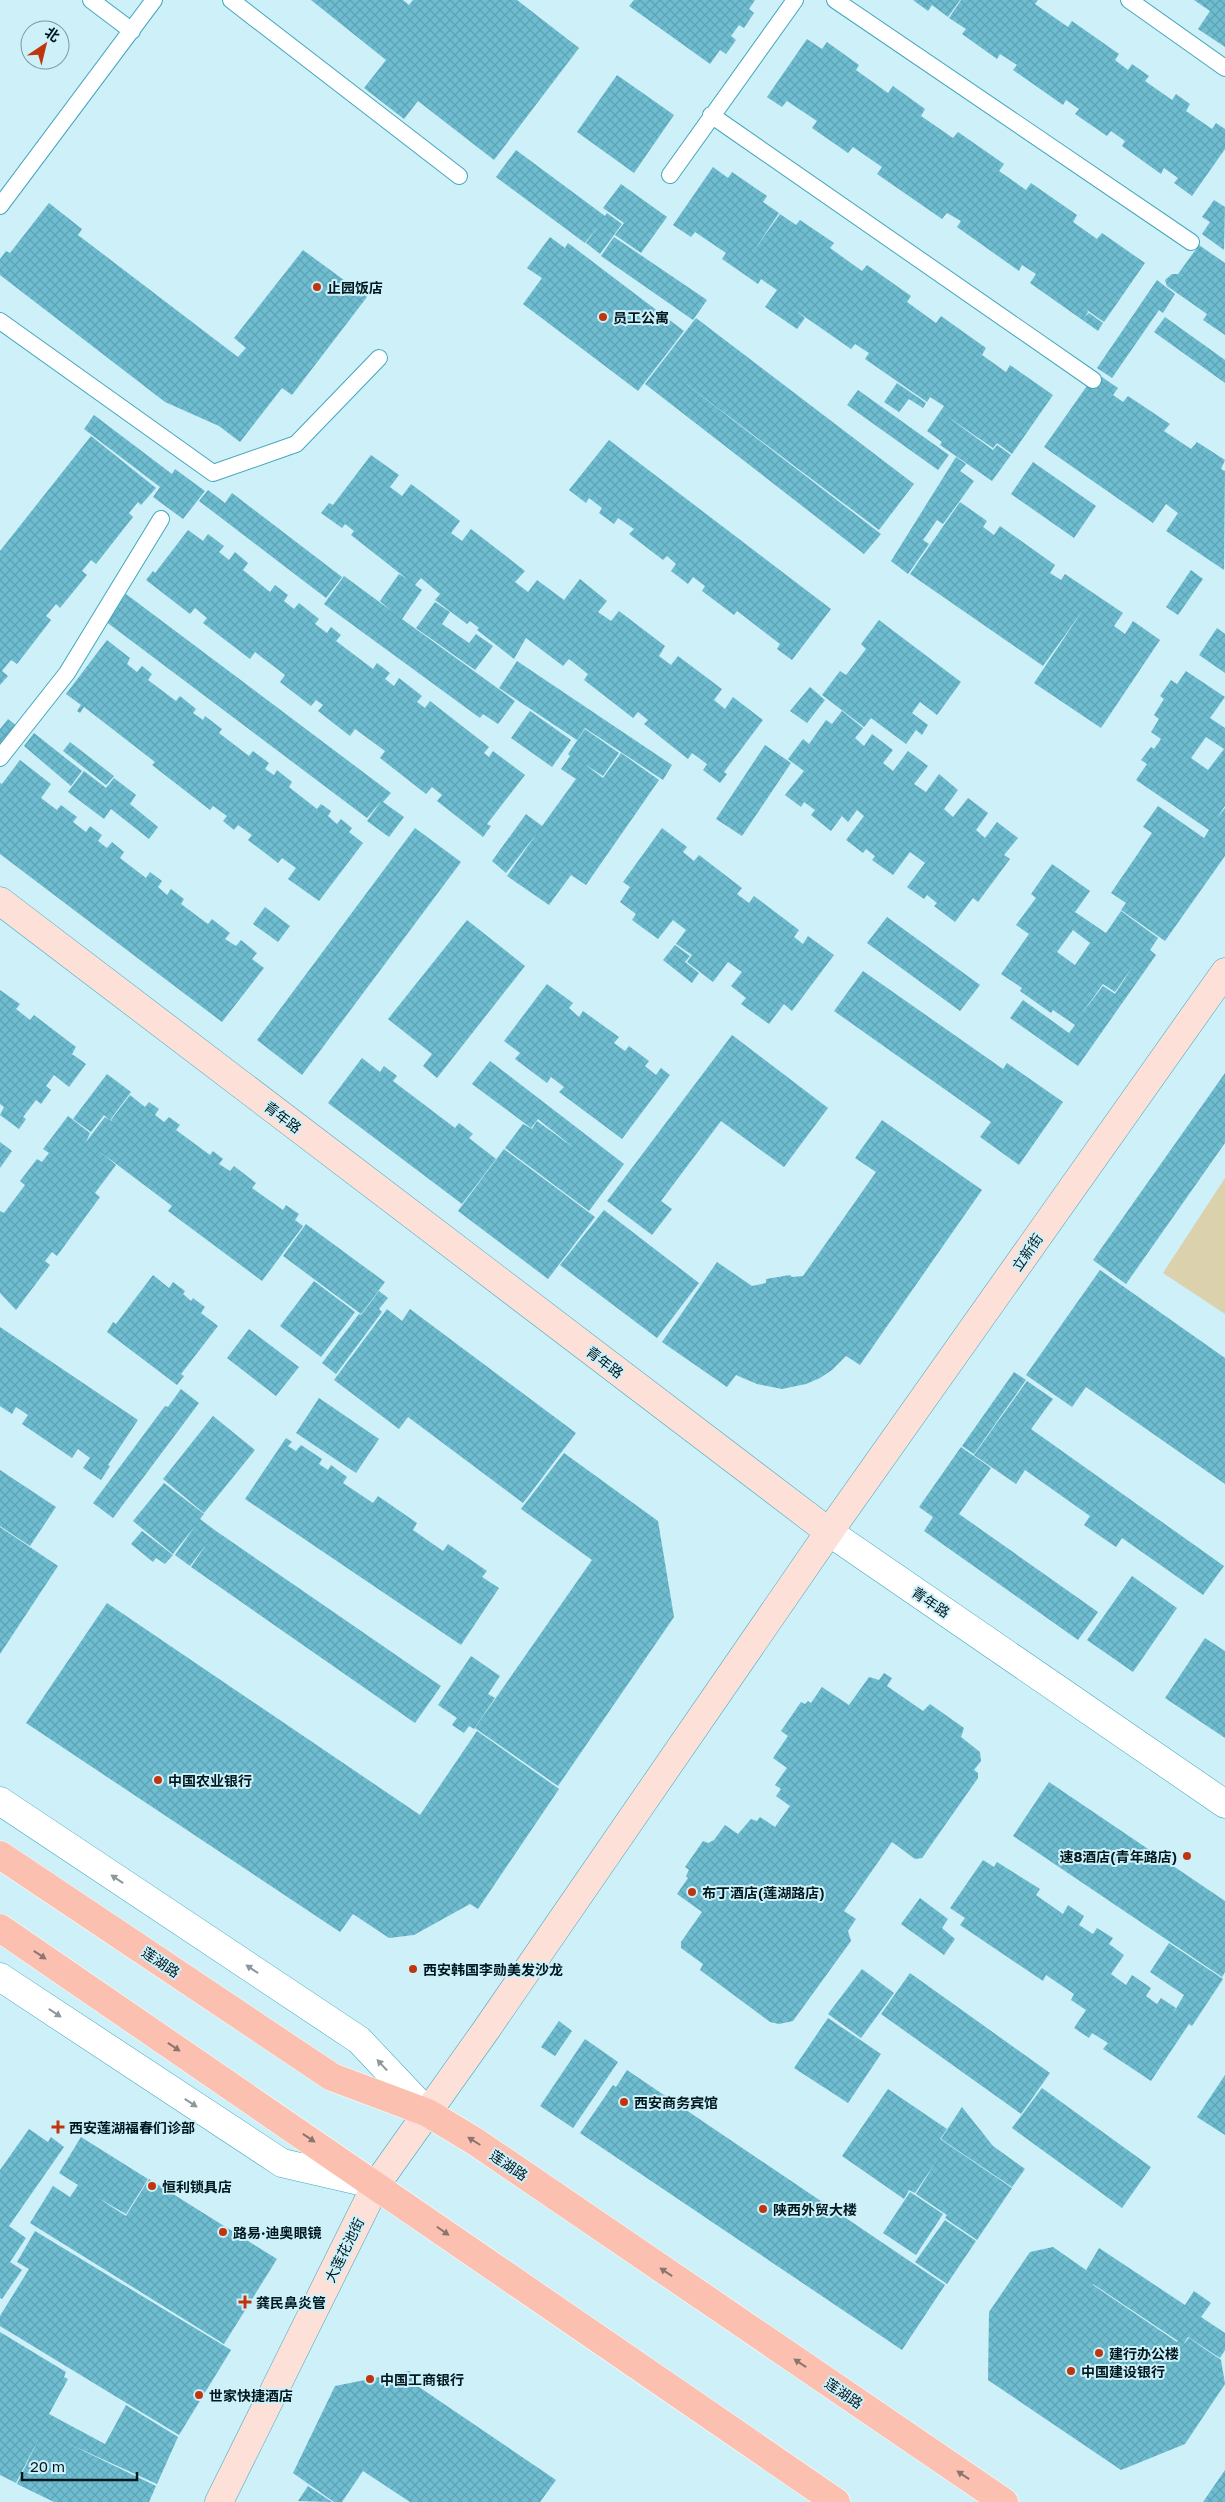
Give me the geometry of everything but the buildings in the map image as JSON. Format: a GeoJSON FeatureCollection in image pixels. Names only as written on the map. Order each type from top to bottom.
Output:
{"type":"FeatureCollection","features":[{"type":"Feature","properties":{"kind":"main road","name":"莲湖路"},"geometry":{"type":"LineString","coordinates":[[0,1855],[332,2077],[428,2113],[476,2142],[1004,2502]]}},
{"type":"Feature","properties":{"kind":"main road"},"geometry":{"type":"LineString","coordinates":[[0,1928],[836,2502]]}},
{"type":"Feature","properties":{"kind":"street","name":"青年路"},"geometry":{"type":"LineString","coordinates":[[0,901],[829,1532],[1225,1804]]}},
{"type":"Feature","properties":{"kind":"street","name":"立新街"},"geometry":{"type":"LineString","coordinates":[[428,2113],[829,1532],[1225,972]]}},
{"type":"Feature","properties":{"kind":"street"},"geometry":{"type":"LineString","coordinates":[[0,1801],[359,2040],[428,2113]]}},
{"type":"Feature","properties":{"kind":"street"},"geometry":{"type":"LineString","coordinates":[[0,1977],[282,2163],[376,2185]]}},
{"type":"Feature","properties":{"kind":"street","name":"大莲花池街"},"geometry":{"type":"LineString","coordinates":[[219,2502],[376,2185],[428,2113]]}},
{"type":"Feature","properties":{"kind":"lane"},"geometry":{"type":"LineString","coordinates":[[91,0],[132,31]]}},
{"type":"Feature","properties":{"kind":"lane"},"geometry":{"type":"LineString","coordinates":[[0,206],[154,0]]}},
{"type":"Feature","properties":{"kind":"lane"},"geometry":{"type":"LineString","coordinates":[[231,0],[458,176]]}},
{"type":"Feature","properties":{"kind":"lane"},"geometry":{"type":"LineString","coordinates":[[670,175],[711,115],[795,0]]}},
{"type":"Feature","properties":{"kind":"lane"},"geometry":{"type":"LineString","coordinates":[[835,0],[1191,242]]}},
{"type":"Feature","properties":{"kind":"lane"},"geometry":{"type":"LineString","coordinates":[[1129,0],[1225,68]]}},
{"type":"Feature","properties":{"kind":"lane"},"geometry":{"type":"LineString","coordinates":[[711,115],[1093,380]]}},
{"type":"Feature","properties":{"kind":"lane"},"geometry":{"type":"LineString","coordinates":[[0,321],[213,473],[296,444],[379,358]]}},
{"type":"Feature","properties":{"kind":"lane"},"geometry":{"type":"LineString","coordinates":[[0,758],[67,673],[161,519]]}},
{"type":"Feature","properties":{"kind":"shaded area"},"geometry":{"type":"Polygon","coordinates":[[[1225,1178],[1225,1314],[1163,1273],[1225,1178]]]}},
{"type":"Feature","properties":{"kind":"place","name":"止园饭店"},"geometry":{"type":"Point","coordinates":[317,287]}},
{"type":"Feature","properties":{"kind":"place","name":"员工公寓"},"geometry":{"type":"Point","coordinates":[603,317]}},
{"type":"Feature","properties":{"kind":"place","name":"中国农业银行"},"geometry":{"type":"Point","coordinates":[158,1780]}},
{"type":"Feature","properties":{"kind":"place","name":"速8酒店(青年路店)"},"geometry":{"type":"Point","coordinates":[1187,1856]}},
{"type":"Feature","properties":{"kind":"place","name":"布丁酒店(莲湖路店)"},"geometry":{"type":"Point","coordinates":[692,1892]}},
{"type":"Feature","properties":{"kind":"place","name":"西安韩国李勋美发沙龙"},"geometry":{"type":"Point","coordinates":[413,1969]}},
{"type":"Feature","properties":{"kind":"place","name":"西安商务宾馆"},"geometry":{"type":"Point","coordinates":[624,2102]}},
{"type":"Feature","properties":{"kind":"place","name":"西安莲湖福春们诊部"},"geometry":{"type":"Point","coordinates":[58,2127]}},
{"type":"Feature","properties":{"kind":"place","name":"恒利锁具店"},"geometry":{"type":"Point","coordinates":[152,2186]}},
{"type":"Feature","properties":{"kind":"place","name":"陕西外贸大楼"},"geometry":{"type":"Point","coordinates":[763,2209]}},
{"type":"Feature","properties":{"kind":"place","name":"路易·迪奥眼镜"},"geometry":{"type":"Point","coordinates":[223,2232]}},
{"type":"Feature","properties":{"kind":"place","name":"龚民鼻炎管"},"geometry":{"type":"Point","coordinates":[245,2302]}},
{"type":"Feature","properties":{"kind":"place","name":"建行办公楼"},"geometry":{"type":"Point","coordinates":[1099,2353]}},
{"type":"Feature","properties":{"kind":"place","name":"中国建设银行"},"geometry":{"type":"Point","coordinates":[1071,2371]}},
{"type":"Feature","properties":{"kind":"place","name":"中国工商银行"},"geometry":{"type":"Point","coordinates":[370,2379]}},
{"type":"Feature","properties":{"kind":"place","name":"世家快捷酒店"},"geometry":{"type":"Point","coordinates":[199,2395]}}]}
